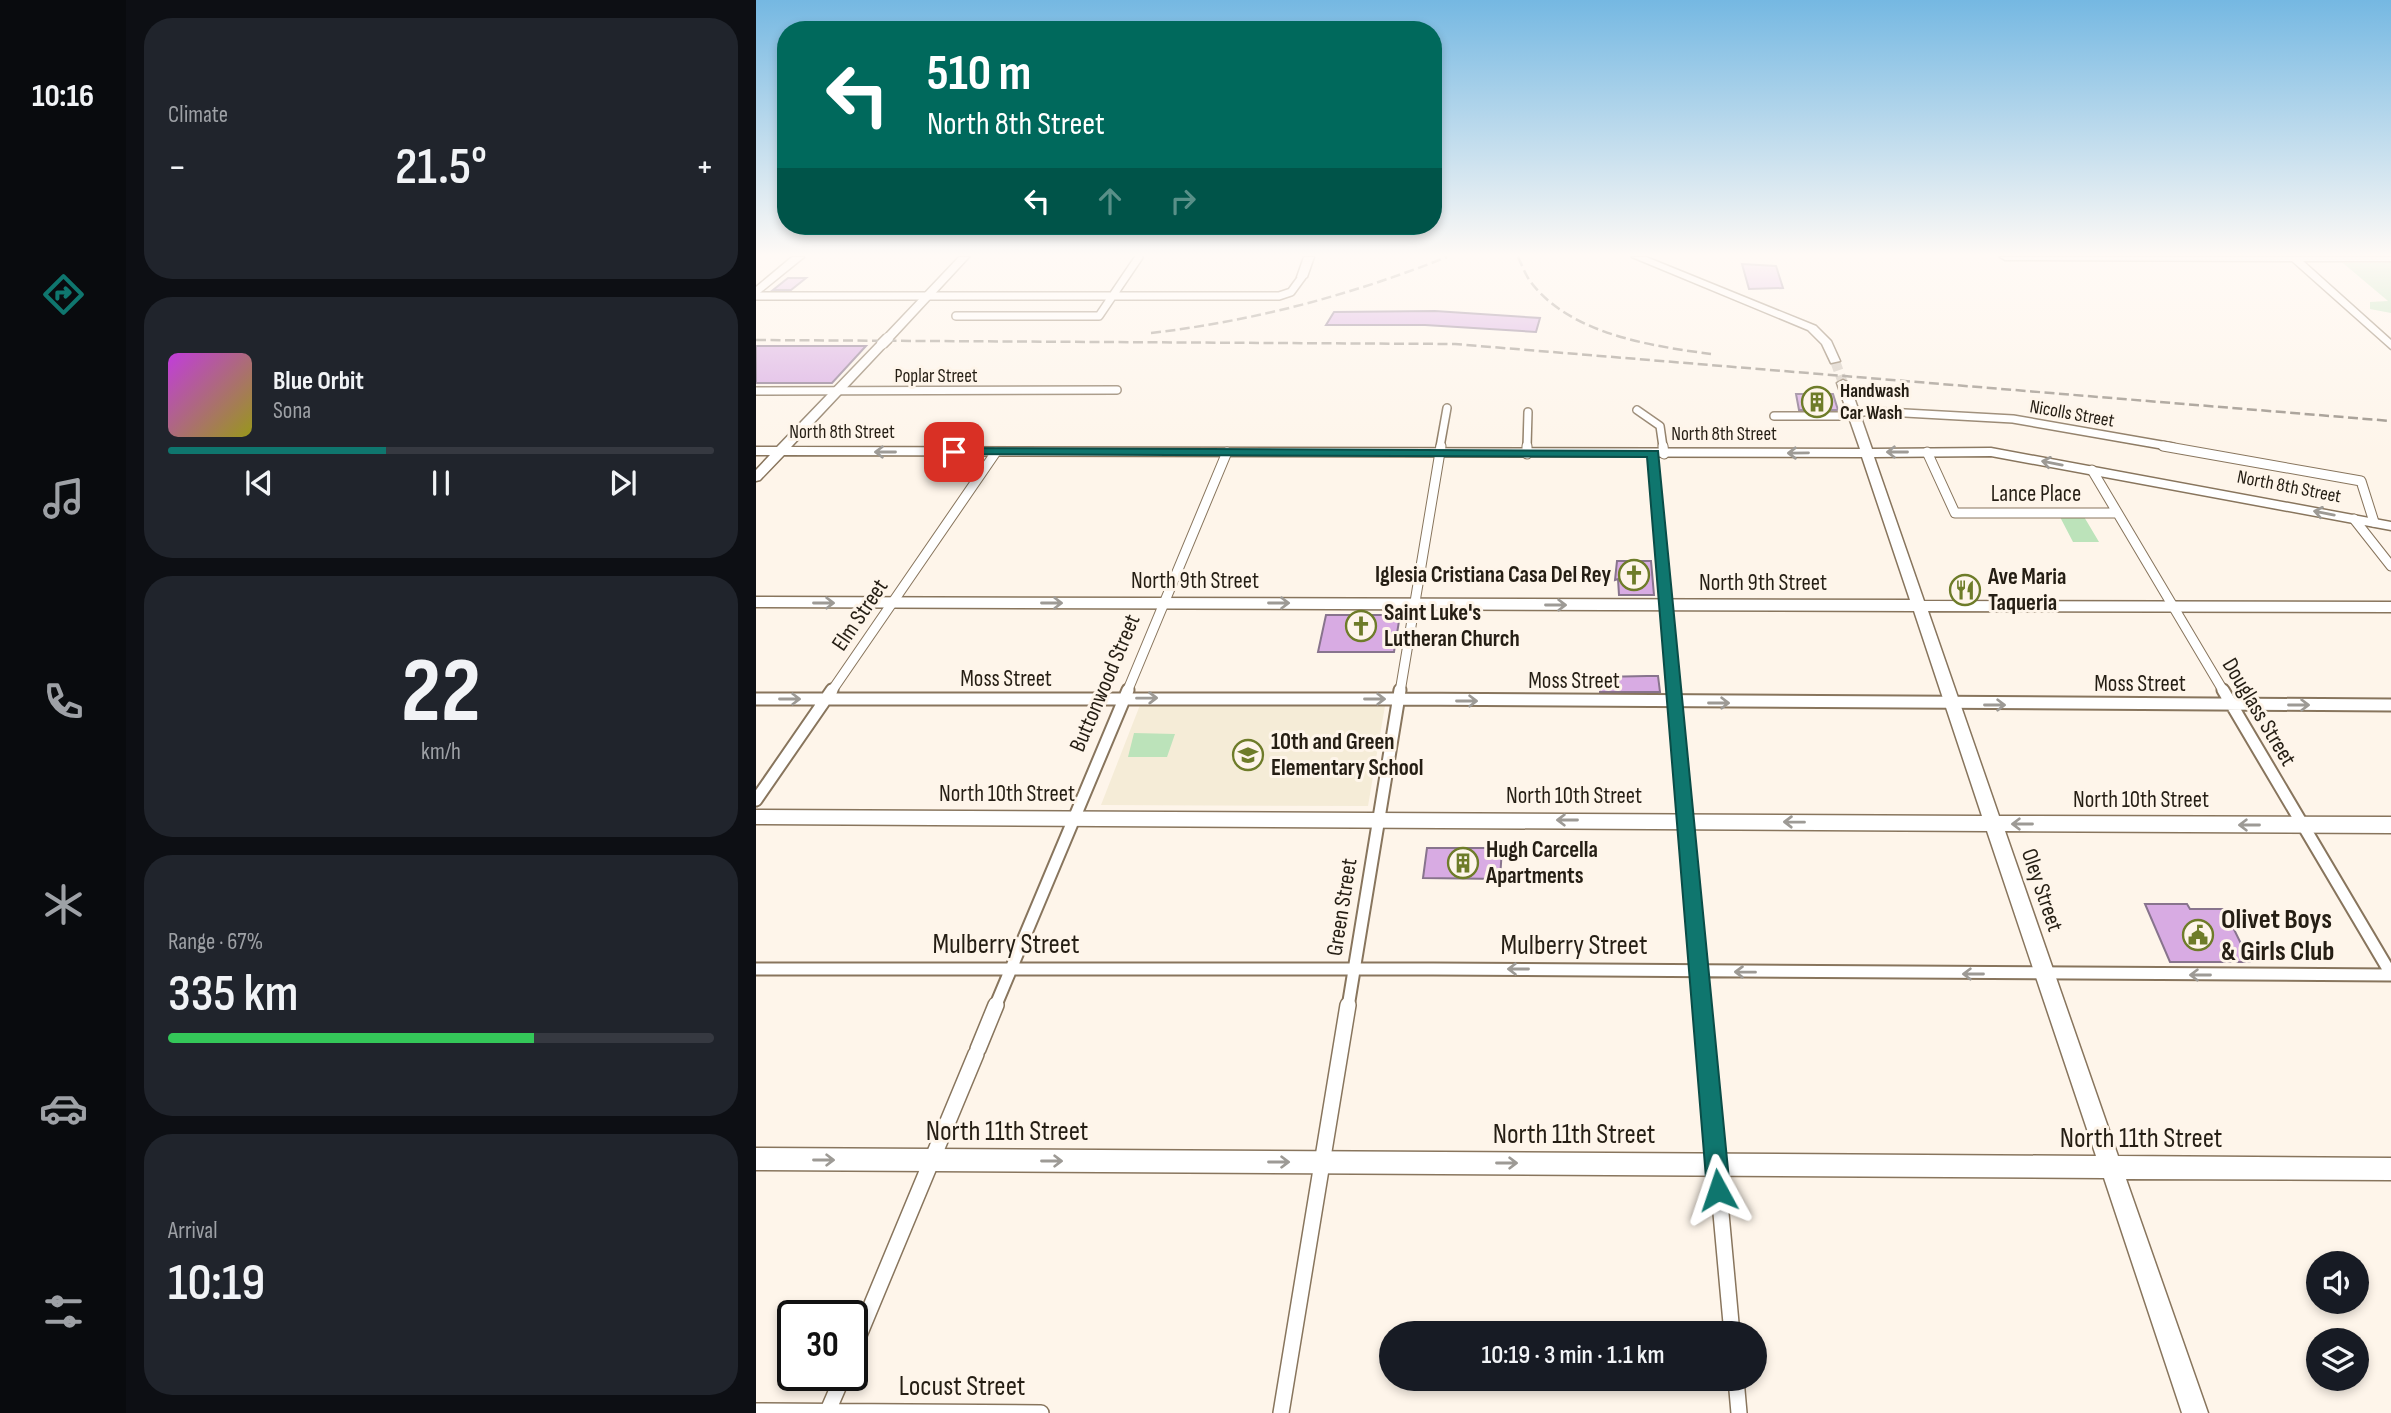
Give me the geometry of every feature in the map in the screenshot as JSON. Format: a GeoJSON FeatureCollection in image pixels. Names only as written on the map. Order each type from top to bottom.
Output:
{"type":"FeatureCollection","features":[{"type":"Feature","properties":{"kind":"street"},"geometry":{"type":"LineString","coordinates":[[756,477],[902,323]]}},
{"type":"Feature","properties":{"kind":"street"},"geometry":{"type":"LineString","coordinates":[[1800,323],[1812,328],[1827,343],[1835,361]]}},
{"type":"Feature","properties":{"kind":"street"},"geometry":{"type":"LineString","coordinates":[[2366,323],[2391,346]]}},
{"type":"Feature","properties":{"kind":"street","name":"Oley Street"},"geometry":{"type":"LineString","coordinates":[[1843,383],[2195,1413]]}},
{"type":"Feature","properties":{"kind":"street","name":"Poplar Street"},"geometry":{"type":"LineString","coordinates":[[756,391],[1117,390]]}},
{"type":"Feature","properties":{"kind":"street","name":"Green Street"},"geometry":{"type":"LineString","coordinates":[[1281,1413],[1447,408]]}},
{"type":"Feature","properties":{"kind":"street"},"geometry":{"type":"LineString","coordinates":[[1637,410],[1660,426],[1666,605],[1731,1321]]}},
{"type":"Feature","properties":{"kind":"street","name":"Nicolls Street"},"geometry":{"type":"LineString","coordinates":[[1774,416],[1854,414],[1870,411],[2013,419],[2361,481],[2374,522]]}},
{"type":"Feature","properties":{"kind":"street"},"geometry":{"type":"LineString","coordinates":[[1527,454],[1528,412]]}},
{"type":"Feature","properties":{"kind":"street","name":"North 8th Street"},"geometry":{"type":"LineString","coordinates":[[756,451],[1439,454],[1991,452],[2391,526]]}},
{"type":"Feature","properties":{"kind":"street","name":"Elm Street"},"geometry":{"type":"LineString","coordinates":[[756,800],[996,452]]}},
{"type":"Feature","properties":{"kind":"street","name":"Buttonwood Street"},"geometry":{"type":"LineString","coordinates":[[868,1314],[1227,452]]}},
{"type":"Feature","properties":{"kind":"street","name":"Lance Place"},"geometry":{"type":"LineString","coordinates":[[1927,452],[1955,513],[2117,513]]}},
{"type":"Feature","properties":{"kind":"street","name":"Douglass Street"},"geometry":{"type":"LineString","coordinates":[[2092,470],[2391,975]]}},
{"type":"Feature","properties":{"kind":"street"},"geometry":{"type":"LineString","coordinates":[[2354,519],[2391,566]]}},
{"type":"Feature","properties":{"kind":"street","name":"North 9th Street"},"geometry":{"type":"LineString","coordinates":[[756,602],[2391,607]]}},
{"type":"Feature","properties":{"kind":"street","name":"Moss Street"},"geometry":{"type":"LineString","coordinates":[[756,699],[1398,699],[1953,705],[2391,705]]}},
{"type":"Feature","properties":{"kind":"street","name":"North 10th Street"},"geometry":{"type":"LineString","coordinates":[[756,817],[2391,825]]}},
{"type":"Feature","properties":{"kind":"street","name":"Mulberry Street"},"geometry":{"type":"LineString","coordinates":[[756,969],[1353,969],[2391,975]]}},
{"type":"Feature","properties":{"kind":"street","name":"North 11th Street"},"geometry":{"type":"LineString","coordinates":[[756,1159],[2391,1169]]}},
{"type":"Feature","properties":{"kind":"street"},"geometry":{"type":"LineString","coordinates":[[827,1412],[836,1391]]}},
{"type":"Feature","properties":{"kind":"street"},"geometry":{"type":"LineString","coordinates":[[1737,1391],[1739,1413]]}},
{"type":"Feature","properties":{"kind":"street","name":"Locust Street"},"geometry":{"type":"LineString","coordinates":[[756,1411],[1041,1413]]}},
{"type":"Feature","properties":{"kind":"shaded area","name":"10th and Green Elementary School"},"geometry":{"type":"Polygon","coordinates":[[[1140,705],[1385,706],[1368,806],[1101,805],[1140,705]]]}},
{"type":"Feature","properties":{"kind":"green space"},"geometry":{"type":"Polygon","coordinates":[[[2059,515],[2083,515],[2099,542],[2073,542],[2059,515]]]}},
{"type":"Feature","properties":{"kind":"green space"},"geometry":{"type":"Polygon","coordinates":[[[1134,733],[1175,734],[1167,757],[1128,757],[1134,733]]]}},
{"type":"Feature","properties":{"kind":"building"},"geometry":{"type":"Polygon","coordinates":[[[1539,323],[1536,332],[1425,325],[1326,325],[1539,323]]]}},
{"type":"Feature","properties":{"kind":"building"},"geometry":{"type":"Polygon","coordinates":[[[756,346],[866,346],[832,383],[756,383],[756,346]]]}},
{"type":"Feature","properties":{"kind":"building","name":"Handwash Car Wash"},"geometry":{"type":"Polygon","coordinates":[[[1796,394],[1833,394],[1838,410],[1799,410],[1796,394]]]}},
{"type":"Feature","properties":{"kind":"building","name":"Iglesia Cristiana Casa Del Rey"},"geometry":{"type":"Polygon","coordinates":[[[1617,561],[1651,561],[1654,595],[1619,595],[1618,579],[1615,580],[1617,561]]]}},
{"type":"Feature","properties":{"kind":"building","name":"Saint Luke's Lutheran Church"},"geometry":{"type":"Polygon","coordinates":[[[1326,615],[1400,615],[1394,652],[1318,652],[1326,615]]]}},
{"type":"Feature","properties":{"kind":"building"},"geometry":{"type":"Polygon","coordinates":[[[1658,676],[1660,692],[1600,692],[1600,677],[1658,676]]]}},
{"type":"Feature","properties":{"kind":"building","name":"Hugh Carcella Apartments"},"geometry":{"type":"Polygon","coordinates":[[[1427,848],[1502,848],[1500,879],[1423,878],[1427,848]]]}},
{"type":"Feature","properties":{"kind":"building","name":"Olivet Boys & Girls Club"},"geometry":{"type":"Polygon","coordinates":[[[2145,904],[2187,904],[2190,909],[2224,909],[2250,962],[2170,962],[2145,904]]]}},
{"type":"Feature","properties":{"kind":"tunnel"},"geometry":{"type":"LineString","coordinates":[[1835,361],[1843,383]]}},
{"type":"Feature","properties":{"kind":"railway"},"geometry":{"type":"LineString","coordinates":[[1151,333],[1216,323]]}},
{"type":"Feature","properties":{"kind":"railway"},"geometry":{"type":"LineString","coordinates":[[1585,323],[1638,341],[1711,354]]}},
{"type":"Feature","properties":{"kind":"railway"},"geometry":{"type":"LineString","coordinates":[[756,340],[1455,344],[2391,421]]}},
{"type":"Feature","properties":{"kind":"place","name":"Handwash Car Wash"},"geometry":{"type":"Point","coordinates":[1817,402]}},
{"type":"Feature","properties":{"kind":"place","name":"Iglesia Cristiana Casa Del Rey"},"geometry":{"type":"Point","coordinates":[1634,575]}},
{"type":"Feature","properties":{"kind":"place","name":"Ave Maria Taqueria"},"geometry":{"type":"Point","coordinates":[1965,590]}},
{"type":"Feature","properties":{"kind":"place","name":"Saint Luke's Lutheran Church"},"geometry":{"type":"Point","coordinates":[1361,626]}},
{"type":"Feature","properties":{"kind":"place","name":"10th and Green Elementary School"},"geometry":{"type":"Point","coordinates":[1248,755]}},
{"type":"Feature","properties":{"kind":"place","name":"Hugh Carcella Apartments"},"geometry":{"type":"Point","coordinates":[1463,863]}},
{"type":"Feature","properties":{"kind":"place","name":"Olivet Boys & Girls Club"},"geometry":{"type":"Point","coordinates":[2198,935]}},
{"type":"Feature","properties":{"kind":"route"},"geometry":{"type":"LineString","coordinates":[[954,452],[1653,454],[1718,1190]]}}]}
